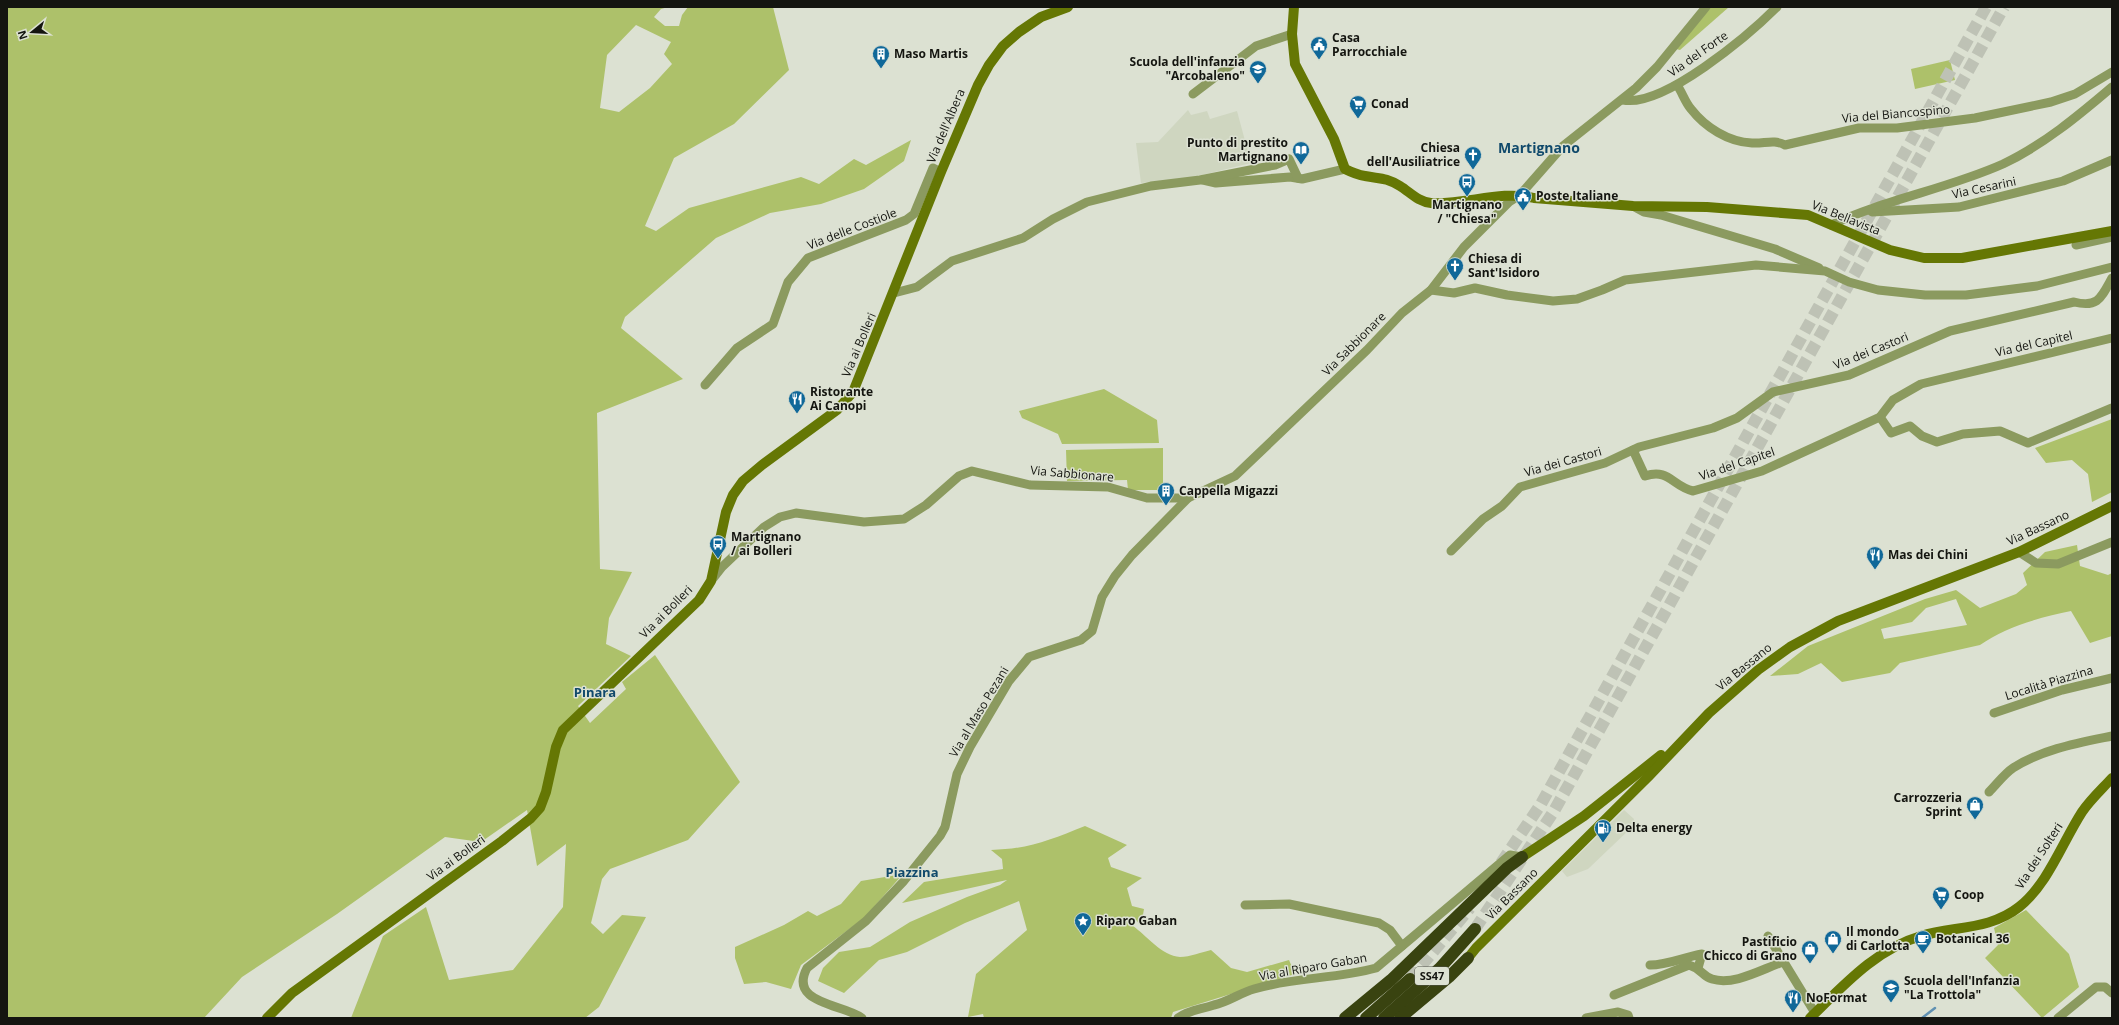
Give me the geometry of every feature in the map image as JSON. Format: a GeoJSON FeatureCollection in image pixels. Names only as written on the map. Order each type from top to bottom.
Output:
{"type":"FeatureCollection","features":[{"type":"Feature","properties":{"kind":"highway"},"geometry":{"type":"LineString","coordinates":[[1345,1018],[1391,980],[1507,868],[1522,857]]}},
{"type":"Feature","properties":{"kind":"highway","name":"SS47"},"geometry":{"type":"LineString","coordinates":[[1384,1018],[1440,968],[1475,928]]}},
{"type":"Feature","properties":{"kind":"highway"},"geometry":{"type":"LineString","coordinates":[[1400,1018],[1449,977],[1468,958]]}},
{"type":"Feature","properties":{"kind":"highway","name":"SS47"},"geometry":{"type":"LineString","coordinates":[[1366,1018],[1410,979]]}},
{"type":"Feature","properties":{"kind":"street","name":"Via dell'Albera"},"geometry":{"type":"LineString","coordinates":[[894,293],[941,172],[978,86],[989,65],[1003,46],[1019,32],[1041,17],[1068,7]]}},
{"type":"Feature","properties":{"kind":"street"},"geometry":{"type":"LineString","coordinates":[[1202,180],[1205,182],[1216,183],[1302,179],[1345,169],[1334,139],[1295,64],[1292,34],[1294,7]]}},
{"type":"Feature","properties":{"kind":"street","name":"Via del Forte"},"geometry":{"type":"LineString","coordinates":[[1520,195],[1563,146],[1623,100],[1657,67],[1706,7]]}},
{"type":"Feature","properties":{"kind":"street","name":"Via del Forte"},"geometry":{"type":"LineString","coordinates":[[1623,100],[1634,102],[1677,85],[1716,58],[1777,7]]}},
{"type":"Feature","properties":{"kind":"street"},"geometry":{"type":"LineString","coordinates":[[1193,94],[1256,46],[1292,34]]}},
{"type":"Feature","properties":{"kind":"street","name":"Via del Biancospino"},"geometry":{"type":"LineString","coordinates":[[1677,85],[1690,108],[1715,131],[1743,143],[1778,141],[1785,145],[1859,128],[1897,128],[1975,118],[2051,102],[2075,94],[2112,72]]}},
{"type":"Feature","properties":{"kind":"street","name":"Via Cesarini"},"geometry":{"type":"LineString","coordinates":[[1831,225],[1855,214],[1950,184],[2002,164],[2035,148],[2112,87]]}},
{"type":"Feature","properties":{"kind":"street","name":"Via Cesarini"},"geometry":{"type":"LineString","coordinates":[[2088,107],[2112,94]]}},
{"type":"Feature","properties":{"kind":"street"},"geometry":{"type":"LineString","coordinates":[[894,293],[917,287],[952,261],[1023,238],[1053,219],[1087,202],[1150,186],[1202,180],[1275,165],[1289,159],[1298,178]]}},
{"type":"Feature","properties":{"kind":"street","name":"Via Cesarini"},"geometry":{"type":"LineString","coordinates":[[1855,214],[1960,207],[2063,181],[2112,160]]}},
{"type":"Feature","properties":{"kind":"street","name":"Via delle Costiole"},"geometry":{"type":"LineString","coordinates":[[705,385],[720,365],[737,348],[773,324],[788,282],[808,258],[906,220],[914,214],[933,168],[941,172]]}},
{"type":"Feature","properties":{"kind":"street","name":"Via Bellavista"},"geometry":{"type":"LineString","coordinates":[[1345,169],[1365,176],[1384,178],[1401,187],[1413,197],[1429,203],[1449,203],[1520,195],[1534,198],[1633,206],[1707,207],[1808,216],[1890,250],[1924,258],[1962,258],[2112,231]]}},
{"type":"Feature","properties":{"kind":"street","name":"Via Sabbionare"},"geometry":{"type":"LineString","coordinates":[[711,581],[722,567],[764,527],[780,516],[796,513],[864,522],[904,519],[926,505],[959,476],[972,471],[1030,484],[1108,487],[1147,498],[1188,498],[1235,476],[1366,350],[1402,313],[1431,290],[1464,247],[1509,202],[1520,195]]}},
{"type":"Feature","properties":{"kind":"street"},"geometry":{"type":"LineString","coordinates":[[1633,206],[1644,212],[1661,215],[1775,249],[1849,282],[1878,290],[1925,295],[1966,295],[2037,286],[2112,267]]}},
{"type":"Feature","properties":{"kind":"street"},"geometry":{"type":"LineString","coordinates":[[2076,245],[2112,237]]}},
{"type":"Feature","properties":{"kind":"street"},"geometry":{"type":"LineString","coordinates":[[1431,290],[1454,293],[1475,288],[1507,295],[1553,301],[1577,299],[1625,280],[1717,269],[1756,265],[1825,271]]}},
{"type":"Feature","properties":{"kind":"street","name":"Via dei Castori"},"geometry":{"type":"LineString","coordinates":[[1451,551],[1484,519],[1502,506],[1520,487],[1605,463],[1633,450],[1713,428],[1737,418],[1773,392],[1849,375],[1950,331],[2074,302],[2087,305],[2094,302],[2106,290],[2112,278]]}},
{"type":"Feature","properties":{"kind":"street","name":"Via ai Bolleri"},"geometry":{"type":"LineString","coordinates":[[267,1018],[292,993],[502,841],[531,818],[540,808],[556,747],[563,730],[699,600],[711,581],[726,512],[733,495],[743,481],[762,464],[837,410],[853,392],[894,293]]}},
{"type":"Feature","properties":{"kind":"street","name":"Via del Capitel"},"geometry":{"type":"LineString","coordinates":[[1633,450],[1645,476],[1655,472],[1662,473],[1685,489],[1693,491],[1762,470],[1880,417],[1893,400],[1921,384],[2112,338]]}},
{"type":"Feature","properties":{"kind":"street"},"geometry":{"type":"LineString","coordinates":[[1880,417],[1891,433],[1910,426],[1922,436],[1937,442],[1963,434],[2000,431],[2028,443],[2112,408]]}},
{"type":"Feature","properties":{"kind":"street","name":"Via al Maso Pezani"},"geometry":{"type":"LineString","coordinates":[[862,1018],[842,1008],[826,1004],[813,998],[803,985],[802,977],[808,968],[866,921],[903,882],[940,836],[945,827],[957,774],[970,747],[1009,681],[1029,657],[1081,640],[1092,631],[1102,598],[1115,576],[1132,555],[1188,498]]}},
{"type":"Feature","properties":{"kind":"street","name":"Via Bassano"},"geometry":{"type":"LineString","coordinates":[[1468,958],[1476,948],[1648,777],[1710,713],[1758,670],[1790,647],[1822,629],[1875,606],[2020,552],[2112,506]]}},
{"type":"Feature","properties":{"kind":"street"},"geometry":{"type":"LineString","coordinates":[[2020,552],[2036,563],[2058,564],[2112,542]]}},
{"type":"Feature","properties":{"kind":"street","name":"Località Piazzina"},"geometry":{"type":"LineString","coordinates":[[1994,713],[2062,690],[2112,678]]}},
{"type":"Feature","properties":{"kind":"street"},"geometry":{"type":"LineString","coordinates":[[1522,857],[1617,792],[1710,713]]}},
{"type":"Feature","properties":{"kind":"street"},"geometry":{"type":"LineString","coordinates":[[1989,792],[2012,769],[2035,757],[2063,746],[2112,736]]}},
{"type":"Feature","properties":{"kind":"street","name":"Via dei Solteri"},"geometry":{"type":"LineString","coordinates":[[1813,1016],[1862,969],[1891,948],[1927,934],[1981,926],[2000,920],[2018,908],[2033,892],[2049,870],[2083,810],[2112,778]]}},
{"type":"Feature","properties":{"kind":"street","name":"Via al Riparo Gaban"},"geometry":{"type":"LineString","coordinates":[[1178,1018],[1188,1011],[1215,1005],[1254,989],[1314,978],[1352,974],[1376,968],[1510,855],[1522,857]]}},
{"type":"Feature","properties":{"kind":"street"},"geometry":{"type":"LineString","coordinates":[[1245,905],[1290,904],[1379,923],[1390,930],[1402,946]]}},
{"type":"Feature","properties":{"kind":"street"},"geometry":{"type":"LineString","coordinates":[[1768,936],[1813,1016]]}},
{"type":"Feature","properties":{"kind":"street"},"geometry":{"type":"LineString","coordinates":[[1650,965],[1664,965],[1682,958],[1702,954],[1698,968]]}},
{"type":"Feature","properties":{"kind":"street"},"geometry":{"type":"LineString","coordinates":[[1614,995],[1689,965],[1698,968],[1707,977],[1720,981],[1747,975],[1783,962]]}},
{"type":"Feature","properties":{"kind":"street"},"geometry":{"type":"LineString","coordinates":[[2058,1018],[2093,988],[2105,987],[2112,993]]}},
{"type":"Feature","properties":{"kind":"street"},"geometry":{"type":"LineString","coordinates":[[1586,1018],[1618,1012],[1628,1014],[1629,1018]]}},
{"type":"Feature","properties":{"kind":"shaded area"},"geometry":{"type":"Polygon","coordinates":[[[1188,110],[1191,115],[1207,111],[1210,119],[1237,111],[1251,163],[1194,177],[1141,183],[1136,143],[1158,142],[1188,110]]]}},
{"type":"Feature","properties":{"kind":"shaded area"},"geometry":{"type":"Polygon","coordinates":[[[1624,810],[1634,819],[1632,827],[1588,869],[1567,877],[1562,871],[1624,810]]]}},
{"type":"Feature","properties":{"kind":"green space"},"geometry":{"type":"Polygon","coordinates":[[[7,7],[668,7],[661,9],[654,17],[665,26],[679,26],[682,15],[688,7],[773,7],[789,70],[734,124],[674,158],[645,226],[656,231],[689,208],[801,177],[819,184],[854,159],[866,165],[911,140],[904,161],[864,189],[821,204],[770,213],[716,238],[625,317],[621,328],[683,379],[597,413],[600,569],[632,572],[609,618],[606,644],[631,656],[578,706],[590,723],[626,689],[622,682],[655,655],[740,782],[688,840],[610,869],[602,879],[591,923],[603,934],[622,915],[646,917],[599,1007],[585,1018],[351,1018],[383,936],[426,907],[449,980],[513,970],[563,907],[566,844],[537,866],[527,810],[481,842],[445,837],[337,914],[242,977],[204,1018],[7,1018],[7,7]],[[636,25],[607,55],[600,108],[619,112],[650,88],[672,64],[664,54],[671,42],[636,25]]]}},
{"type":"Feature","properties":{"kind":"green space"},"geometry":{"type":"Polygon","coordinates":[[[1711,7],[1729,7],[1680,50],[1676,49],[1711,7]]]}},
{"type":"Feature","properties":{"kind":"green space"},"geometry":{"type":"Polygon","coordinates":[[[1950,60],[1955,80],[1915,89],[1911,69],[1950,60]]]}},
{"type":"Feature","properties":{"kind":"green space"},"geometry":{"type":"Polygon","coordinates":[[[1104,389],[1157,420],[1159,443],[1062,444],[1058,434],[1022,418],[1019,411],[1104,389]]]}},
{"type":"Feature","properties":{"kind":"green space"},"geometry":{"type":"Polygon","coordinates":[[[2112,419],[2112,492],[2092,502],[2088,474],[2072,460],[2046,463],[2035,448],[2112,419]]]}},
{"type":"Feature","properties":{"kind":"green space"},"geometry":{"type":"Polygon","coordinates":[[[1163,448],[1163,490],[1128,490],[1127,480],[1067,481],[1066,450],[1163,448]]]}},
{"type":"Feature","properties":{"kind":"green space"},"geometry":{"type":"Polygon","coordinates":[[[2077,545],[2080,566],[2108,575],[2112,573],[2112,636],[2090,643],[2071,611],[2048,616],[2012,628],[1980,645],[1900,663],[1890,673],[1842,682],[1821,663],[1798,674],[1770,676],[1808,646],[1925,599],[1956,590],[1980,608],[2016,594],[2027,585],[2023,573],[2045,552],[2077,545]],[[1956,599],[1926,608],[1912,622],[1881,629],[1884,639],[1967,625],[1956,599]]]}},
{"type":"Feature","properties":{"kind":"green space"},"geometry":{"type":"Polygon","coordinates":[[[1085,826],[1127,845],[1108,858],[1111,867],[1142,878],[1127,888],[1132,906],[1144,909],[1141,926],[1136,920],[1133,926],[1161,949],[1173,956],[1180,957],[1211,950],[1231,968],[1247,972],[1289,960],[1295,974],[1173,1012],[1171,1018],[984,1018],[983,1014],[968,1017],[976,974],[1027,930],[1019,901],[965,923],[907,952],[879,960],[844,993],[818,981],[823,968],[839,952],[870,947],[910,922],[967,897],[1000,885],[1007,880],[902,903],[924,882],[1003,869],[1002,859],[991,850],[1028,846],[1061,836],[1085,826]]]}},
{"type":"Feature","properties":{"kind":"green space"},"geometry":{"type":"Polygon","coordinates":[[[903,874],[864,918],[801,965],[791,989],[766,982],[744,984],[735,958],[735,947],[784,925],[808,911],[817,916],[841,904],[861,881],[903,874]]]}},
{"type":"Feature","properties":{"kind":"green space"},"geometry":{"type":"Polygon","coordinates":[[[2026,910],[2069,954],[2079,987],[2042,1018],[1985,958],[1998,945],[1994,928],[2026,910]]]}},
{"type":"Feature","properties":{"kind":"waterway"},"geometry":{"type":"LineString","coordinates":[[1922,1018],[1935,1008]]}},
{"type":"Feature","properties":{"kind":"tunnel"},"geometry":{"type":"LineString","coordinates":[[1501,863],[1541,804],[1986,7]]}},
{"type":"Feature","properties":{"kind":"tunnel"},"geometry":{"type":"LineString","coordinates":[[1475,929],[1554,811],[2004,7]]}},
{"type":"Feature","properties":{"kind":"tunnel"},"geometry":{"type":"LineString","coordinates":[[1410,979],[1470,908]]}},
{"type":"Feature","properties":{"kind":"place","name":"Casa Parrocchiale"},"geometry":{"type":"Point","coordinates":[1319,60]}},
{"type":"Feature","properties":{"kind":"place","name":"Maso Martis"},"geometry":{"type":"Point","coordinates":[881,69]}},
{"type":"Feature","properties":{"kind":"place","name":"Scuola dell'infanzia \"Arcobaleno\""},"geometry":{"type":"Point","coordinates":[1258,84]}},
{"type":"Feature","properties":{"kind":"place","name":"Conad"},"geometry":{"type":"Point","coordinates":[1358,119]}},
{"type":"Feature","properties":{"kind":"place","name":"Punto di prestito Martignano"},"geometry":{"type":"Point","coordinates":[1301,165]}},
{"type":"Feature","properties":{"kind":"place","name":"Chiesa dell'Ausiliatrice"},"geometry":{"type":"Point","coordinates":[1473,170]}},
{"type":"Feature","properties":{"kind":"place","name":"Martignano / \"Chiesa\""},"geometry":{"type":"Point","coordinates":[1467,197]}},
{"type":"Feature","properties":{"kind":"place","name":"Poste Italiane"},"geometry":{"type":"Point","coordinates":[1523,211]}},
{"type":"Feature","properties":{"kind":"place","name":"Chiesa di Sant'Isidoro"},"geometry":{"type":"Point","coordinates":[1455,281]}},
{"type":"Feature","properties":{"kind":"place","name":"Ristorante Ai Canopi"},"geometry":{"type":"Point","coordinates":[797,414]}},
{"type":"Feature","properties":{"kind":"place","name":"Cappella Migazzi"},"geometry":{"type":"Point","coordinates":[1166,506]}},
{"type":"Feature","properties":{"kind":"place","name":"Martignano / ai Bolleri"},"geometry":{"type":"Point","coordinates":[718,559]}},
{"type":"Feature","properties":{"kind":"place","name":"Mas dei Chini"},"geometry":{"type":"Point","coordinates":[1875,570]}},
{"type":"Feature","properties":{"kind":"place","name":"Carrozzeria Sprint"},"geometry":{"type":"Point","coordinates":[1975,820]}},
{"type":"Feature","properties":{"kind":"place","name":"Delta energy"},"geometry":{"type":"Point","coordinates":[1603,843]}},
{"type":"Feature","properties":{"kind":"place","name":"Coop"},"geometry":{"type":"Point","coordinates":[1941,910]}},
{"type":"Feature","properties":{"kind":"place","name":"Riparo Gaban"},"geometry":{"type":"Point","coordinates":[1083,936]}},
{"type":"Feature","properties":{"kind":"place","name":"Il mondo di Carlotta"},"geometry":{"type":"Point","coordinates":[1833,954]}},
{"type":"Feature","properties":{"kind":"place","name":"Botanical 36"},"geometry":{"type":"Point","coordinates":[1923,954]}},
{"type":"Feature","properties":{"kind":"place","name":"Pastificio Chicco di Grano"},"geometry":{"type":"Point","coordinates":[1810,964]}},
{"type":"Feature","properties":{"kind":"place","name":"Scuola dell'Infanzia \"La Trottola\""},"geometry":{"type":"Point","coordinates":[1891,1003]}},
{"type":"Feature","properties":{"kind":"place","name":"NoFormat"},"geometry":{"type":"Point","coordinates":[1793,1013]}},
{"type":"Feature","properties":{"kind":"district","name":"Martignano"},"geometry":{"type":"Point","coordinates":[1539,148]}},
{"type":"Feature","properties":{"kind":"district","name":"Pinara"},"geometry":{"type":"Point","coordinates":[595,692]}},
{"type":"Feature","properties":{"kind":"district","name":"Piazzina"},"geometry":{"type":"Point","coordinates":[912,872]}}]}
